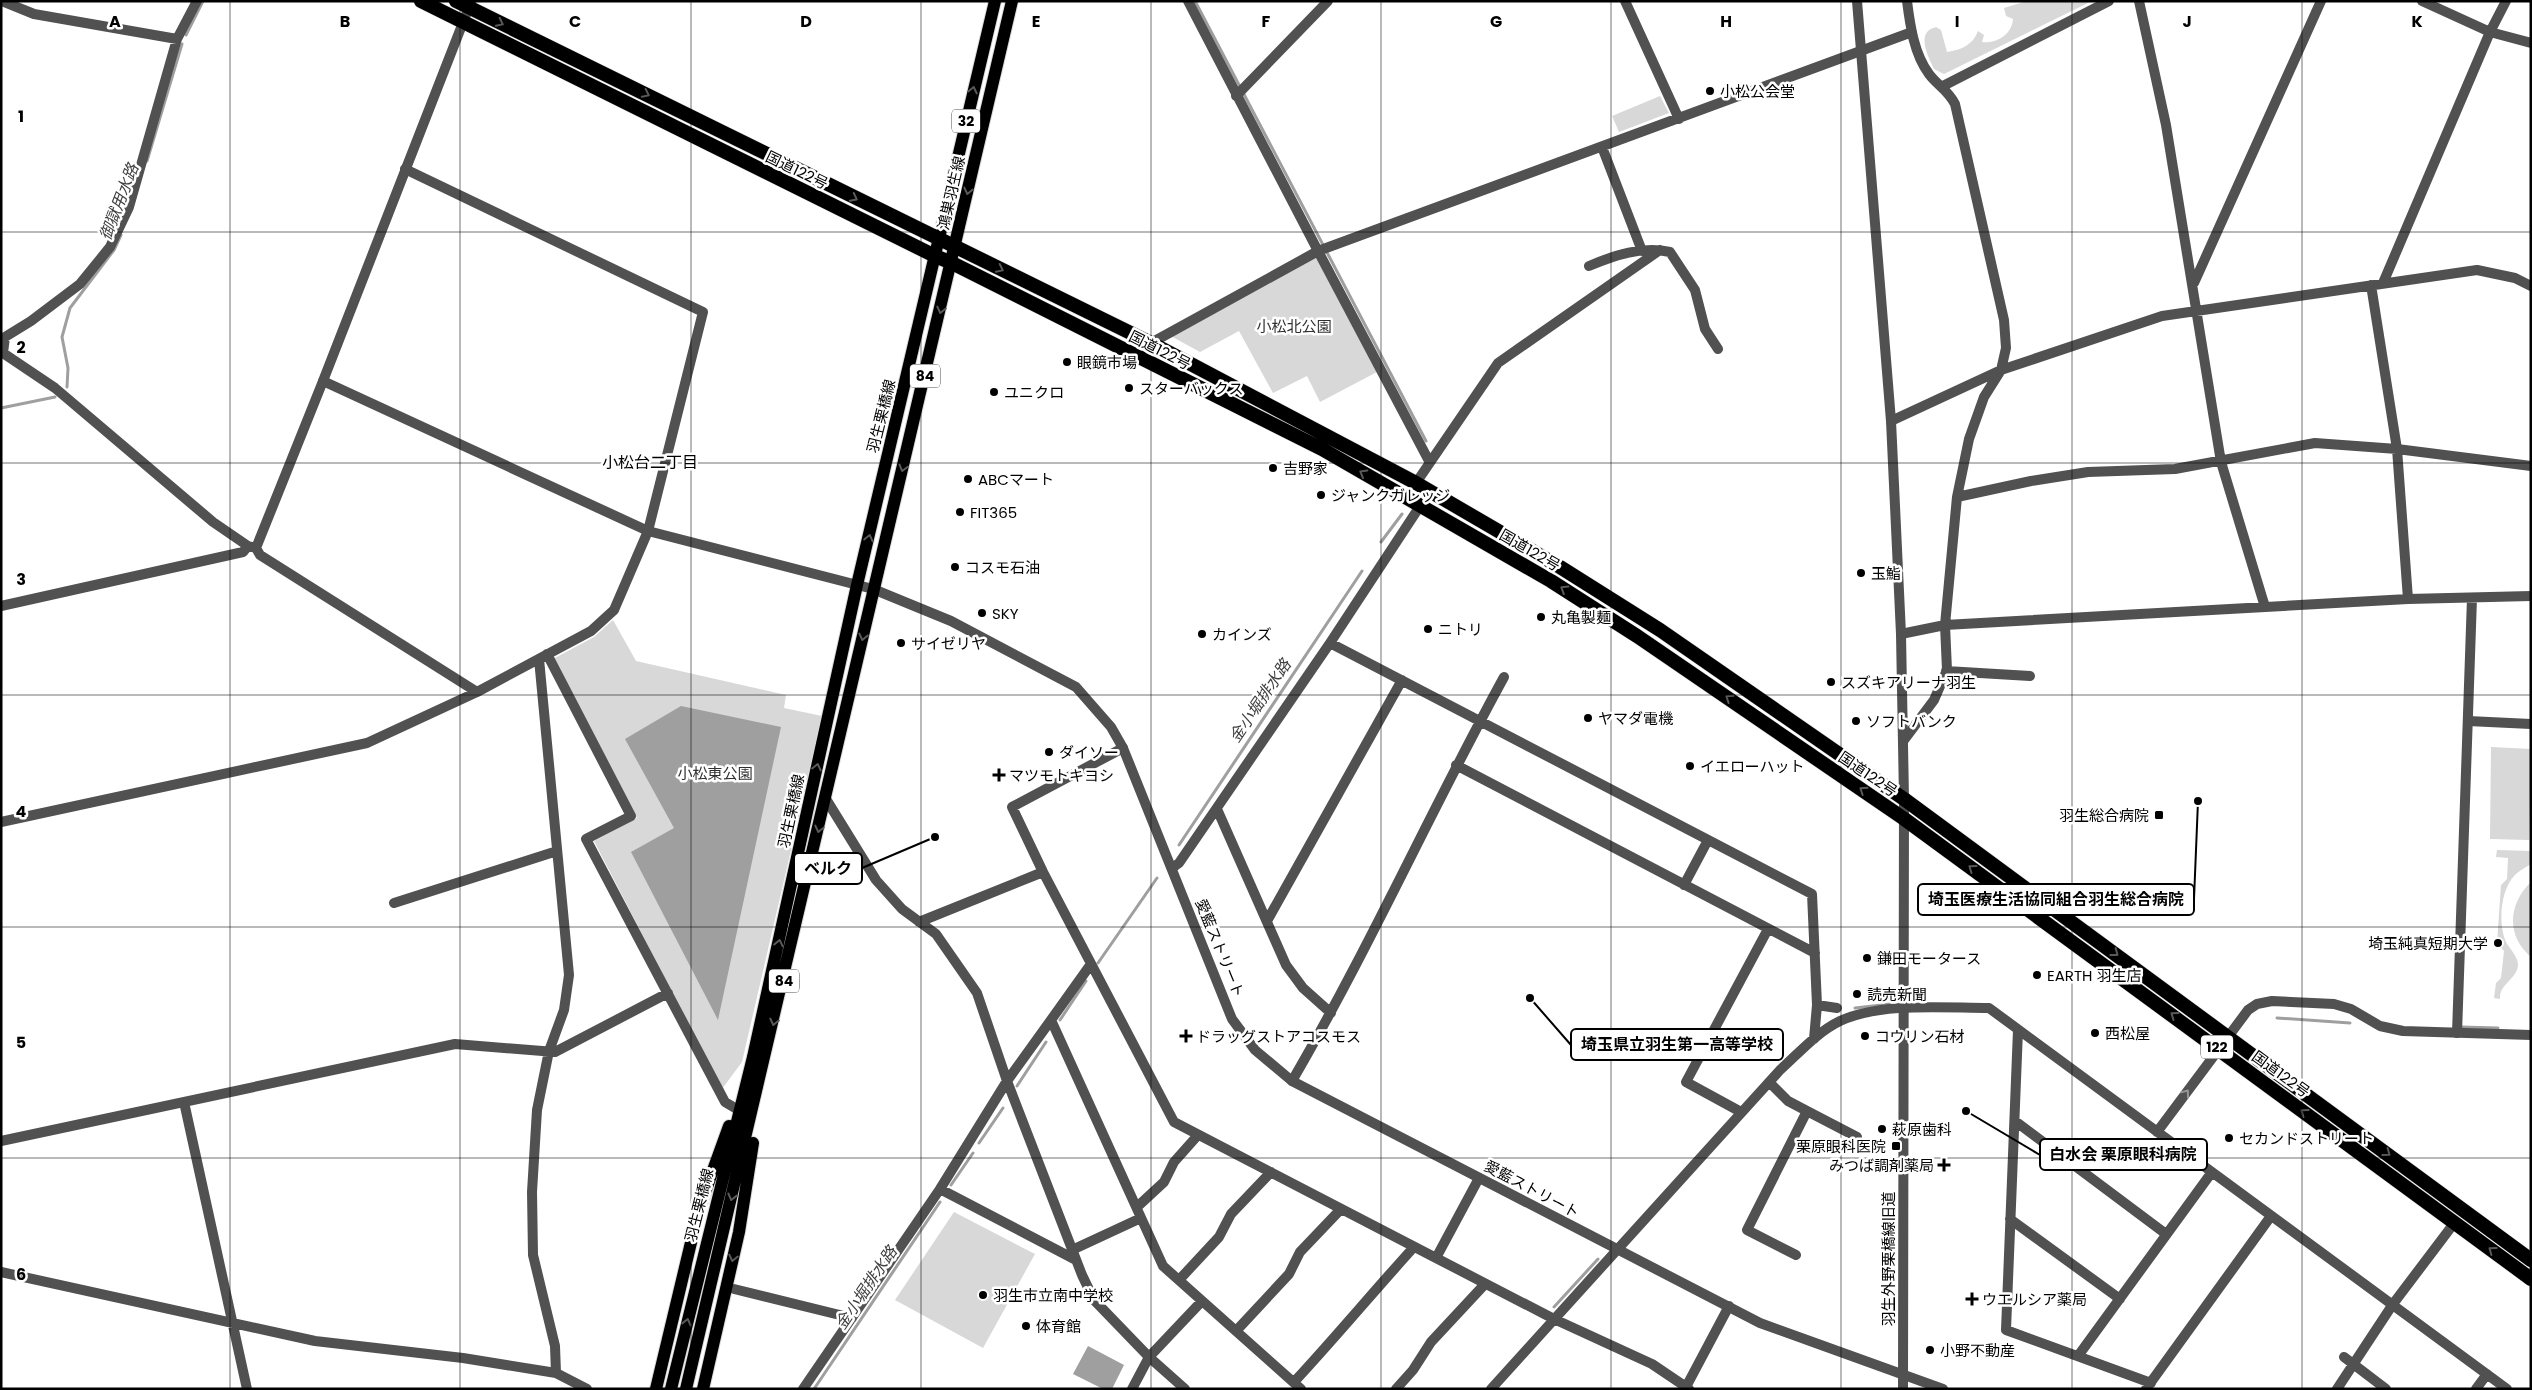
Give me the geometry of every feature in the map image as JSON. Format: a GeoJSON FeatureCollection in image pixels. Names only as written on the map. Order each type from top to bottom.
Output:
{"type":"FeatureCollection","features":[{"type":"Feature","properties":{"kind":"highway","name":"国道122号"},"geometry":{"type":"LineString","coordinates":[[421,1],[952,263],[1322,449],[1550,581],[1637,636],[1903,818],[2219,1048],[2531,1279]]}},
{"type":"Feature","properties":{"kind":"highway","name":"国道122号"},"geometry":{"type":"LineString","coordinates":[[466,3],[938,240],[956,247],[1150,343],[1416,483],[1560,567],[1660,630],[1904,799],[2531,1260]]}},
{"type":"Feature","properties":{"kind":"main road","name":"鴻巣羽生線"},"geometry":{"type":"LineString","coordinates":[[938,240],[994,1]]}},
{"type":"Feature","properties":{"kind":"main road","name":"鴻巣羽生線"},"geometry":{"type":"LineString","coordinates":[[956,247],[1012,1]]}},
{"type":"Feature","properties":{"kind":"main road","name":"羽生栗橋線"},"geometry":{"type":"LineString","coordinates":[[671,1389],[754,1057],[858,585],[938,240]]}},
{"type":"Feature","properties":{"kind":"main road","name":"羽生栗橋線"},"geometry":{"type":"LineString","coordinates":[[686,1389],[767,1054],[873,589],[956,247]]}},
{"type":"Feature","properties":{"kind":"main road"},"geometry":{"type":"LineString","coordinates":[[703,1389],[739,1232],[767,1054]]}},
{"type":"Feature","properties":{"kind":"main road"},"geometry":{"type":"LineString","coordinates":[[656,1389],[699,1209],[754,1057]]}},
{"type":"Feature","properties":{"kind":"street"},"geometry":{"type":"LineString","coordinates":[[2,1],[34,14],[177,39]]}},
{"type":"Feature","properties":{"kind":"street"},"geometry":{"type":"LineString","coordinates":[[197,1],[177,39],[129,207],[110,247],[80,284],[31,321],[5,337],[3,352],[56,388],[213,522],[252,547],[260,555],[477,692]]}},
{"type":"Feature","properties":{"kind":"street"},"geometry":{"type":"LineString","coordinates":[[1188,1],[1236,96],[1429,461]]}},
{"type":"Feature","properties":{"kind":"street"},"geometry":{"type":"LineString","coordinates":[[1236,96],[1328,1]]}},
{"type":"Feature","properties":{"kind":"street"},"geometry":{"type":"LineString","coordinates":[[1625,1],[1679,119]]}},
{"type":"Feature","properties":{"kind":"street","name":"羽生外野栗橋線旧道"},"geometry":{"type":"LineString","coordinates":[[1857,1],[1891,422],[1901,634],[1904,740],[1903,1389]]}},
{"type":"Feature","properties":{"kind":"street"},"geometry":{"type":"LineString","coordinates":[[1904,740],[1934,700],[1946,671],[1945,625],[1956,497],[1970,438],[1984,398],[2001,370],[2006,348],[2004,320],[1954,104],[1943,86],[1929,74],[1912,32],[1907,1]]}},
{"type":"Feature","properties":{"kind":"street"},"geometry":{"type":"LineString","coordinates":[[1943,86],[2109,1]]}},
{"type":"Feature","properties":{"kind":"street"},"geometry":{"type":"LineString","coordinates":[[2139,1],[2166,125],[2194,283],[2221,462],[2266,607]]}},
{"type":"Feature","properties":{"kind":"street"},"geometry":{"type":"LineString","coordinates":[[2194,283],[2321,1]]}},
{"type":"Feature","properties":{"kind":"street"},"geometry":{"type":"LineString","coordinates":[[2422,1],[2490,32],[2531,43]]}},
{"type":"Feature","properties":{"kind":"street"},"geometry":{"type":"LineString","coordinates":[[2383,283],[2490,32],[2506,1]]}},
{"type":"Feature","properties":{"kind":"street"},"geometry":{"type":"LineString","coordinates":[[1,606],[243,552],[252,547],[323,381],[464,22],[466,3]]}},
{"type":"Feature","properties":{"kind":"street"},"geometry":{"type":"LineString","coordinates":[[1150,343],[1318,251],[1912,32]]}},
{"type":"Feature","properties":{"kind":"street"},"geometry":{"type":"LineString","coordinates":[[1602,147],[1642,251]]}},
{"type":"Feature","properties":{"kind":"street"},"geometry":{"type":"LineString","coordinates":[[1,822],[367,743],[477,692],[543,657],[591,631],[614,610],[648,531],[703,312],[405,169]]}},
{"type":"Feature","properties":{"kind":"street"},"geometry":{"type":"LineString","coordinates":[[1416,483],[1429,461],[1498,363],[1660,250]]}},
{"type":"Feature","properties":{"kind":"street"},"geometry":{"type":"LineString","coordinates":[[1589,266],[1616,255],[1642,251],[1660,250],[1670,252],[1696,290],[1706,329],[1718,349]]}},
{"type":"Feature","properties":{"kind":"street"},"geometry":{"type":"LineString","coordinates":[[1891,422],[2001,370],[2162,316],[2477,270],[2515,278],[2531,286]]}},
{"type":"Feature","properties":{"kind":"street"},"geometry":{"type":"LineString","coordinates":[[2371,285],[2397,449],[2408,599]]}},
{"type":"Feature","properties":{"kind":"street","name":"愛藍ストリート"},"geometry":{"type":"LineString","coordinates":[[323,381],[648,531],[873,589],[951,621],[1076,687],[1111,726],[1123,748],[1232,1018],[1255,1050],[1292,1081],[1760,1323],[1942,1389]]}},
{"type":"Feature","properties":{"kind":"street"},"geometry":{"type":"LineString","coordinates":[[1956,497],[2031,481],[2088,472],[2175,469],[2221,462],[2315,443],[2397,449],[2531,466]]}},
{"type":"Feature","properties":{"kind":"street"},"geometry":{"type":"LineString","coordinates":[[1172,868],[1180,863],[1217,809],[1420,506]]}},
{"type":"Feature","properties":{"kind":"street"},"geometry":{"type":"LineString","coordinates":[[1901,634],[1945,625],[2408,599],[2531,596]]}},
{"type":"Feature","properties":{"kind":"street"},"geometry":{"type":"LineString","coordinates":[[2457,1033],[2472,598]]}},
{"type":"Feature","properties":{"kind":"street"},"geometry":{"type":"LineString","coordinates":[[1330,643],[1812,894],[1818,1005],[1814,1039]]}},
{"type":"Feature","properties":{"kind":"street"},"geometry":{"type":"LineString","coordinates":[[543,657],[557,851],[569,975],[564,1010],[549,1051],[537,1110],[532,1192],[533,1255],[555,1346],[556,1373]]}},
{"type":"Feature","properties":{"kind":"street"},"geometry":{"type":"LineString","coordinates":[[543,657],[630,816],[586,839],[725,1102],[735,1108]]}},
{"type":"Feature","properties":{"kind":"street"},"geometry":{"type":"LineString","coordinates":[[1946,671],[2030,676]]}},
{"type":"Feature","properties":{"kind":"street"},"geometry":{"type":"LineString","coordinates":[[1292,1081],[1331,1013],[1456,765],[1504,676]]}},
{"type":"Feature","properties":{"kind":"street"},"geometry":{"type":"LineString","coordinates":[[1267,921],[1402,680]]}},
{"type":"Feature","properties":{"kind":"street"},"geometry":{"type":"LineString","coordinates":[[2468,721],[2531,724]]}},
{"type":"Feature","properties":{"kind":"street"},"geometry":{"type":"LineString","coordinates":[[1123,748],[1012,807],[1043,872],[1174,1122],[1554,1319],[1652,1364],[1688,1388],[1729,1306]]}},
{"type":"Feature","properties":{"kind":"street"},"geometry":{"type":"LineString","coordinates":[[1456,765],[1815,953]]}},
{"type":"Feature","properties":{"kind":"street"},"geometry":{"type":"LineString","coordinates":[[826,799],[876,880],[902,909],[936,934],[977,993],[1007,1082],[1074,1255],[1094,1300],[1149,1357],[1186,1389]]}},
{"type":"Feature","properties":{"kind":"street"},"geometry":{"type":"LineString","coordinates":[[1217,809],[1290,971],[1303,988],[1331,1013]]}},
{"type":"Feature","properties":{"kind":"street"},"geometry":{"type":"LineString","coordinates":[[1684,885],[1708,840]]}},
{"type":"Feature","properties":{"kind":"street"},"geometry":{"type":"LineString","coordinates":[[394,903],[557,851]]}},
{"type":"Feature","properties":{"kind":"street"},"geometry":{"type":"LineString","coordinates":[[919,922],[1043,872]]}},
{"type":"Feature","properties":{"kind":"street"},"geometry":{"type":"LineString","coordinates":[[1741,1112],[1686,1082],[1768,929]]}},
{"type":"Feature","properties":{"kind":"street"},"geometry":{"type":"LineString","coordinates":[[803,1389],[940,1189],[1007,1082],[1091,964]]}},
{"type":"Feature","properties":{"kind":"street"},"geometry":{"type":"LineString","coordinates":[[1,1141],[455,1044],[555,1052],[668,994]]}},
{"type":"Feature","properties":{"kind":"street"},"geometry":{"type":"LineString","coordinates":[[2157,1132],[2248,1010],[2258,1004],[2272,1001],[2334,1004],[2351,1009],[2390,1030],[2531,1035]]}},
{"type":"Feature","properties":{"kind":"street"},"geometry":{"type":"LineString","coordinates":[[1818,1005],[1836,1008]]}},
{"type":"Feature","properties":{"kind":"street"},"geometry":{"type":"LineString","coordinates":[[1491,1389],[1741,1112],[1814,1039],[1839,1021],[1867,1013],[1904,1009],[1989,1008],[2507,1389]]}},
{"type":"Feature","properties":{"kind":"street"},"geometry":{"type":"LineString","coordinates":[[1051,1020],[1163,1266],[1297,1386],[1351,1320],[1360,1305],[1414,1247]]}},
{"type":"Feature","properties":{"kind":"street"},"geometry":{"type":"LineString","coordinates":[[2018,1030],[2006,1330],[2078,1356],[2149,1386],[2271,1216]]}},
{"type":"Feature","properties":{"kind":"street"},"geometry":{"type":"LineString","coordinates":[[1769,1082],[1788,1101],[1857,1137]]}},
{"type":"Feature","properties":{"kind":"street"},"geometry":{"type":"LineString","coordinates":[[184,1102],[247,1389]]}},
{"type":"Feature","properties":{"kind":"street"},"geometry":{"type":"LineString","coordinates":[[1796,1255],[1747,1230],[1807,1111]]}},
{"type":"Feature","properties":{"kind":"street"},"geometry":{"type":"LineString","coordinates":[[2015,1121],[2166,1234]]}},
{"type":"Feature","properties":{"kind":"street"},"geometry":{"type":"LineString","coordinates":[[1137,1207],[1164,1182],[1174,1162],[1198,1135]]}},
{"type":"Feature","properties":{"kind":"street"},"geometry":{"type":"LineString","coordinates":[[1179,1280],[1219,1237],[1231,1214],[1271,1172]]}},
{"type":"Feature","properties":{"kind":"street"},"geometry":{"type":"LineString","coordinates":[[2078,1356],[2212,1172]]}},
{"type":"Feature","properties":{"kind":"street"},"geometry":{"type":"LineString","coordinates":[[1436,1258],[1479,1178]]}},
{"type":"Feature","properties":{"kind":"street"},"geometry":{"type":"LineString","coordinates":[[940,1189],[1074,1255]]}},
{"type":"Feature","properties":{"kind":"street"},"geometry":{"type":"LineString","coordinates":[[1236,1331],[1289,1274],[1300,1252],[1342,1209]]}},
{"type":"Feature","properties":{"kind":"street"},"geometry":{"type":"LineString","coordinates":[[1074,1255],[1141,1218]]}},
{"type":"Feature","properties":{"kind":"street"},"geometry":{"type":"LineString","coordinates":[[2010,1219],[2120,1299]]}},
{"type":"Feature","properties":{"kind":"street"},"geometry":{"type":"LineString","coordinates":[[2337,1389],[2393,1304],[2454,1222]]}},
{"type":"Feature","properties":{"kind":"street"},"geometry":{"type":"LineString","coordinates":[[1,1272],[315,1341],[463,1358],[556,1373],[587,1389]]}},
{"type":"Feature","properties":{"kind":"street"},"geometry":{"type":"LineString","coordinates":[[1396,1389],[1414,1370],[1431,1342],[1486,1284]]}},
{"type":"Feature","properties":{"kind":"street"},"geometry":{"type":"LineString","coordinates":[[734,1289],[852,1318]]}},
{"type":"Feature","properties":{"kind":"street"},"geometry":{"type":"LineString","coordinates":[[1132,1389],[1149,1357],[1202,1301]]}},
{"type":"Feature","properties":{"kind":"street"},"geometry":{"type":"LineString","coordinates":[[2344,1357],[2352,1365],[2386,1389]]}},
{"type":"Feature","properties":{"kind":"street"},"geometry":{"type":"LineString","coordinates":[[2476,1389],[2487,1374]]}},
{"type":"Feature","properties":{"kind":"green space"},"geometry":{"type":"Polygon","coordinates":[[[2027,1],[2092,1],[1944,74],[1934,69],[1925,45],[1926,34],[1930,30],[1936,27],[1941,30],[1947,52],[1966,46],[1973,40],[1978,31],[1984,35],[1982,42],[1998,40],[2010,29],[2013,19],[2006,16],[2004,8],[2027,1]]]}},
{"type":"Feature","properties":{"kind":"green space"},"geometry":{"type":"Polygon","coordinates":[[[1660,96],[1669,113],[1619,132],[1612,116],[1660,96]]]}},
{"type":"Feature","properties":{"kind":"green space","name":"小松北公園"},"geometry":{"type":"Polygon","coordinates":[[[1316,257],[1377,372],[1320,402],[1307,376],[1273,393],[1239,331],[1200,352],[1167,334],[1316,257]]]}},
{"type":"Feature","properties":{"kind":"green space","name":"小松東公園"},"geometry":{"type":"Polygon","coordinates":[[[613,620],[636,661],[786,695],[784,708],[822,716],[742,1062],[722,1089],[594,841],[637,818],[553,659],[594,637],[613,620]]]}},
{"type":"Feature","properties":{"kind":"green space"},"geometry":{"type":"Polygon","coordinates":[[[2491,747],[2531,749],[2529,840],[2490,839],[2491,747]]]}},
{"type":"Feature","properties":{"kind":"green space"},"geometry":{"type":"Polygon","coordinates":[[[2497,850],[2531,851],[2531,864],[2515,875],[2510,881],[2503,898],[2501,917],[2503,935],[2516,957],[2518,966],[2517,971],[2502,989],[2500,999],[2494,998],[2496,983],[2501,978],[2504,951],[2497,943],[2501,885],[2507,879],[2508,858],[2496,857],[2497,850]]]}},
{"type":"Feature","properties":{"kind":"green space"},"geometry":{"type":"Polygon","coordinates":[[[2531,882],[2531,957],[2517,940],[2513,920],[2518,900],[2531,882]]]}},
{"type":"Feature","properties":{"kind":"green space"},"geometry":{"type":"Polygon","coordinates":[[[954,1212],[1035,1254],[983,1348],[895,1300],[954,1212]]]}},
{"type":"Feature","properties":{"kind":"shaded area"},"geometry":{"type":"Polygon","coordinates":[[[681,706],[781,727],[718,1020],[631,852],[674,828],[625,739],[681,706]]]}},
{"type":"Feature","properties":{"kind":"shaded area"},"geometry":{"type":"Polygon","coordinates":[[[1088,1346],[1124,1365],[1112,1389],[1103,1389],[1073,1374],[1088,1346]]]}},
{"type":"Feature","properties":{"kind":"waterway","name":"御獄用水路"},"geometry":{"type":"LineString","coordinates":[[186,35],[203,1]]}},
{"type":"Feature","properties":{"kind":"waterway"},"geometry":{"type":"LineString","coordinates":[[1195,1],[1426,441]]}},
{"type":"Feature","properties":{"kind":"waterway","name":"御獄用水路"},"geometry":{"type":"LineString","coordinates":[[147,161],[182,44]]}},
{"type":"Feature","properties":{"kind":"waterway","name":"御獄用水路"},"geometry":{"type":"LineString","coordinates":[[67,387],[68,368],[62,337],[70,308],[114,250],[121,235]]}},
{"type":"Feature","properties":{"kind":"waterway","name":"御獄用水路"},"geometry":{"type":"LineString","coordinates":[[1,408],[55,397]]}},
{"type":"Feature","properties":{"kind":"waterway","name":"金小堀排水路"},"geometry":{"type":"LineString","coordinates":[[1381,542],[1402,514]]}},
{"type":"Feature","properties":{"kind":"waterway","name":"金小堀排水路"},"geometry":{"type":"LineString","coordinates":[[1179,845],[1362,571]]}},
{"type":"Feature","properties":{"kind":"waterway","name":"金小堀排水路"},"geometry":{"type":"LineString","coordinates":[[1098,963],[1157,878]]}},
{"type":"Feature","properties":{"kind":"waterway","name":"金小堀排水路"},"geometry":{"type":"LineString","coordinates":[[1060,1020],[1086,981]]}},
{"type":"Feature","properties":{"kind":"waterway"},"geometry":{"type":"LineString","coordinates":[[1855,1008],[1890,1004]]}},
{"type":"Feature","properties":{"kind":"waterway"},"geometry":{"type":"LineString","coordinates":[[2277,1018],[2350,1023]]}},
{"type":"Feature","properties":{"kind":"waterway"},"geometry":{"type":"LineString","coordinates":[[2461,1027],[2498,1028]]}},
{"type":"Feature","properties":{"kind":"waterway","name":"金小堀排水路"},"geometry":{"type":"LineString","coordinates":[[1017,1086],[1046,1042]]}},
{"type":"Feature","properties":{"kind":"waterway","name":"金小堀排水路"},"geometry":{"type":"LineString","coordinates":[[979,1143],[1003,1108]]}},
{"type":"Feature","properties":{"kind":"waterway","name":"金小堀排水路"},"geometry":{"type":"LineString","coordinates":[[951,1185],[973,1153]]}},
{"type":"Feature","properties":{"kind":"waterway","name":"金小堀排水路"},"geometry":{"type":"LineString","coordinates":[[814,1389],[940,1202]]}},
{"type":"Feature","properties":{"kind":"waterway"},"geometry":{"type":"LineString","coordinates":[[1554,1307],[1598,1259]]}},
{"type":"Feature","properties":{"kind":"place","name":"小松公会堂"},"geometry":{"type":"Point","coordinates":[1710,91]}},
{"type":"Feature","properties":{"kind":"place","name":"眼鏡市場"},"geometry":{"type":"Point","coordinates":[1067,362]}},
{"type":"Feature","properties":{"kind":"place","name":"スターバックス"},"geometry":{"type":"Point","coordinates":[1129,388]}},
{"type":"Feature","properties":{"kind":"place","name":"ユニクロ"},"geometry":{"type":"Point","coordinates":[994,392]}},
{"type":"Feature","properties":{"kind":"place","name":"吉野家"},"geometry":{"type":"Point","coordinates":[1273,468]}},
{"type":"Feature","properties":{"kind":"place","name":"ABCマート"},"geometry":{"type":"Point","coordinates":[968,479]}},
{"type":"Feature","properties":{"kind":"place","name":"ジャンクガレッジ"},"geometry":{"type":"Point","coordinates":[1321,495]}},
{"type":"Feature","properties":{"kind":"place","name":"FIT365"},"geometry":{"type":"Point","coordinates":[960,512]}},
{"type":"Feature","properties":{"kind":"place","name":"コスモ石油"},"geometry":{"type":"Point","coordinates":[955,567]}},
{"type":"Feature","properties":{"kind":"place","name":"玉鮨"},"geometry":{"type":"Point","coordinates":[1861,573]}},
{"type":"Feature","properties":{"kind":"place","name":"SKY"},"geometry":{"type":"Point","coordinates":[982,613]}},
{"type":"Feature","properties":{"kind":"place","name":"丸亀製麺"},"geometry":{"type":"Point","coordinates":[1541,617]}},
{"type":"Feature","properties":{"kind":"place","name":"ニトリ"},"geometry":{"type":"Point","coordinates":[1428,629]}},
{"type":"Feature","properties":{"kind":"place","name":"カインズ"},"geometry":{"type":"Point","coordinates":[1202,634]}},
{"type":"Feature","properties":{"kind":"place","name":"サイゼリヤ"},"geometry":{"type":"Point","coordinates":[901,643]}},
{"type":"Feature","properties":{"kind":"place","name":"スズキアリーナ羽生"},"geometry":{"type":"Point","coordinates":[1831,682]}},
{"type":"Feature","properties":{"kind":"place","name":"ヤマダ電機"},"geometry":{"type":"Point","coordinates":[1588,718]}},
{"type":"Feature","properties":{"kind":"place","name":"ソフトバンク"},"geometry":{"type":"Point","coordinates":[1856,721]}},
{"type":"Feature","properties":{"kind":"place","name":"ダイソー"},"geometry":{"type":"Point","coordinates":[1049,752]}},
{"type":"Feature","properties":{"kind":"place","name":"イエローハット"},"geometry":{"type":"Point","coordinates":[1690,766]}},
{"type":"Feature","properties":{"kind":"place","name":"マツモトキヨシ"},"geometry":{"type":"Point","coordinates":[999,775]}},
{"type":"Feature","properties":{"kind":"place","name":"埼玉医療生活協同組合羽生総合病院"},"geometry":{"type":"Point","coordinates":[2198,801]}},
{"type":"Feature","properties":{"kind":"place","name":"羽生総合病院"},"geometry":{"type":"Point","coordinates":[2159,815]}},
{"type":"Feature","properties":{"kind":"place","name":"ベルク"},"geometry":{"type":"Point","coordinates":[935,837]}},
{"type":"Feature","properties":{"kind":"place","name":"埼玉純真短期大学"},"geometry":{"type":"Point","coordinates":[2498,943]}},
{"type":"Feature","properties":{"kind":"place","name":"鎌田モータース"},"geometry":{"type":"Point","coordinates":[1867,958]}},
{"type":"Feature","properties":{"kind":"place","name":"EARTH 羽生店"},"geometry":{"type":"Point","coordinates":[2037,975]}},
{"type":"Feature","properties":{"kind":"place","name":"読売新聞"},"geometry":{"type":"Point","coordinates":[1857,994]}},
{"type":"Feature","properties":{"kind":"place","name":"埼玉県立羽生第一高等学校"},"geometry":{"type":"Point","coordinates":[1530,998]}},
{"type":"Feature","properties":{"kind":"place","name":"西松屋"},"geometry":{"type":"Point","coordinates":[2095,1033]}},
{"type":"Feature","properties":{"kind":"place","name":"ドラッグストアコスモス"},"geometry":{"type":"Point","coordinates":[1186,1036]}},
{"type":"Feature","properties":{"kind":"place","name":"コウリン石材"},"geometry":{"type":"Point","coordinates":[1865,1036]}},
{"type":"Feature","properties":{"kind":"place","name":"白水会 栗原眼科病院"},"geometry":{"type":"Point","coordinates":[1966,1111]}},
{"type":"Feature","properties":{"kind":"place","name":"萩原歯科"},"geometry":{"type":"Point","coordinates":[1882,1129]}},
{"type":"Feature","properties":{"kind":"place","name":"セカンドストリート"},"geometry":{"type":"Point","coordinates":[2229,1138]}},
{"type":"Feature","properties":{"kind":"place","name":"栗原眼科医院"},"geometry":{"type":"Point","coordinates":[1896,1146]}},
{"type":"Feature","properties":{"kind":"place","name":"みつば調剤薬局"},"geometry":{"type":"Point","coordinates":[1944,1165]}},
{"type":"Feature","properties":{"kind":"place","name":"羽生市立南中学校"},"geometry":{"type":"Point","coordinates":[983,1295]}},
{"type":"Feature","properties":{"kind":"place","name":"ウエルシア薬局"},"geometry":{"type":"Point","coordinates":[1972,1299]}},
{"type":"Feature","properties":{"kind":"place","name":"体育館"},"geometry":{"type":"Point","coordinates":[1026,1326]}},
{"type":"Feature","properties":{"kind":"place","name":"小野不動産"},"geometry":{"type":"Point","coordinates":[1930,1350]}},
{"type":"Feature","properties":{"kind":"district","name":"小松台二丁目"},"geometry":{"type":"Point","coordinates":[650,462]}}]}
